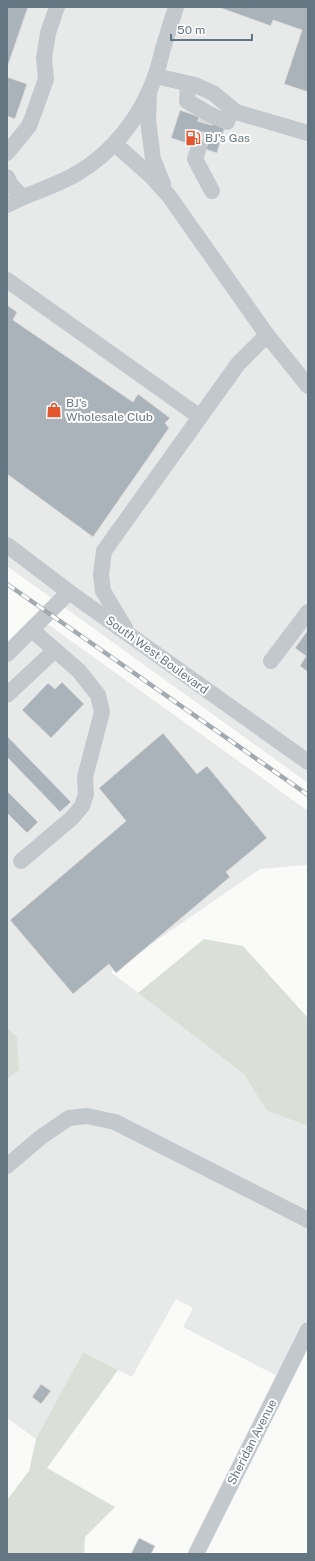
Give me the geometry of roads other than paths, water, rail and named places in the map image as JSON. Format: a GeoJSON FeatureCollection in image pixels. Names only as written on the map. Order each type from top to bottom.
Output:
{"type":"FeatureCollection","features":[{"type":"Feature","properties":{"kind":"street"},"geometry":{"type":"LineString","coordinates":[[7,153],[29,126],[46,79],[44,58],[48,33],[57,7]]}},
{"type":"Feature","properties":{"kind":"street"},"geometry":{"type":"LineString","coordinates":[[7,205],[22,197],[62,182],[76,175],[88,167],[115,144],[136,114],[150,90],[156,76],[176,7]]}},
{"type":"Feature","properties":{"kind":"street"},"geometry":{"type":"LineString","coordinates":[[156,76],[188,84],[213,93],[236,112],[308,133]]}},
{"type":"Feature","properties":{"kind":"street"},"geometry":{"type":"LineString","coordinates":[[188,84],[187,101],[208,117],[227,122],[232,109]]}},
{"type":"Feature","properties":{"kind":"street"},"geometry":{"type":"LineString","coordinates":[[150,90],[148,120],[153,159],[167,194]]}},
{"type":"Feature","properties":{"kind":"street"},"geometry":{"type":"LineString","coordinates":[[115,144],[152,176],[167,194],[267,335],[308,386]]}},
{"type":"Feature","properties":{"kind":"street"},"geometry":{"type":"LineString","coordinates":[[199,147],[195,159],[212,191]]}},
{"type":"Feature","properties":{"kind":"street"},"geometry":{"type":"LineString","coordinates":[[7,177],[11,185],[22,197]]}},
{"type":"Feature","properties":{"kind":"street"},"geometry":{"type":"LineString","coordinates":[[7,280],[200,417]]}},
{"type":"Feature","properties":{"kind":"street"},"geometry":{"type":"LineString","coordinates":[[130,635],[102,591],[101,574],[104,552],[238,364],[267,335]]}},
{"type":"Feature","properties":{"kind":"street","name":"South West Boulevard"},"geometry":{"type":"LineString","coordinates":[[7,545],[69,592],[308,762]]}},
{"type":"Feature","properties":{"kind":"street"},"geometry":{"type":"LineString","coordinates":[[7,654],[69,592]]}},
{"type":"Feature","properties":{"kind":"street"},"geometry":{"type":"LineString","coordinates":[[271,661],[308,612]]}},
{"type":"Feature","properties":{"kind":"street"},"geometry":{"type":"LineString","coordinates":[[21,861],[72,818],[82,806],[86,794],[85,777],[102,712],[98,695],[79,671],[32,630]]}},
{"type":"Feature","properties":{"kind":"street"},"geometry":{"type":"LineString","coordinates":[[7,695],[54,650]]}},
{"type":"Feature","properties":{"kind":"street"},"geometry":{"type":"LineString","coordinates":[[7,1166],[41,1137],[69,1118],[87,1116],[115,1122],[308,1220]]}},
{"type":"Feature","properties":{"kind":"street","name":"Sheridan Avenue"},"geometry":{"type":"LineString","coordinates":[[196,1554],[308,1330]]}},
{"type":"Feature","properties":{"kind":"tunnel"},"geometry":{"type":"LineString","coordinates":[[199,147],[206,119]]}},
{"type":"Feature","properties":{"kind":"railway"},"geometry":{"type":"LineString","coordinates":[[7,584],[308,795]]}},
{"type":"Feature","properties":{"kind":"place","name":"BJ's Gas"},"geometry":{"type":"Point","coordinates":[193,138]}},
{"type":"Feature","properties":{"kind":"place","name":"BJ's Wholesale Club"},"geometry":{"type":"Point","coordinates":[54,410]}}]}
